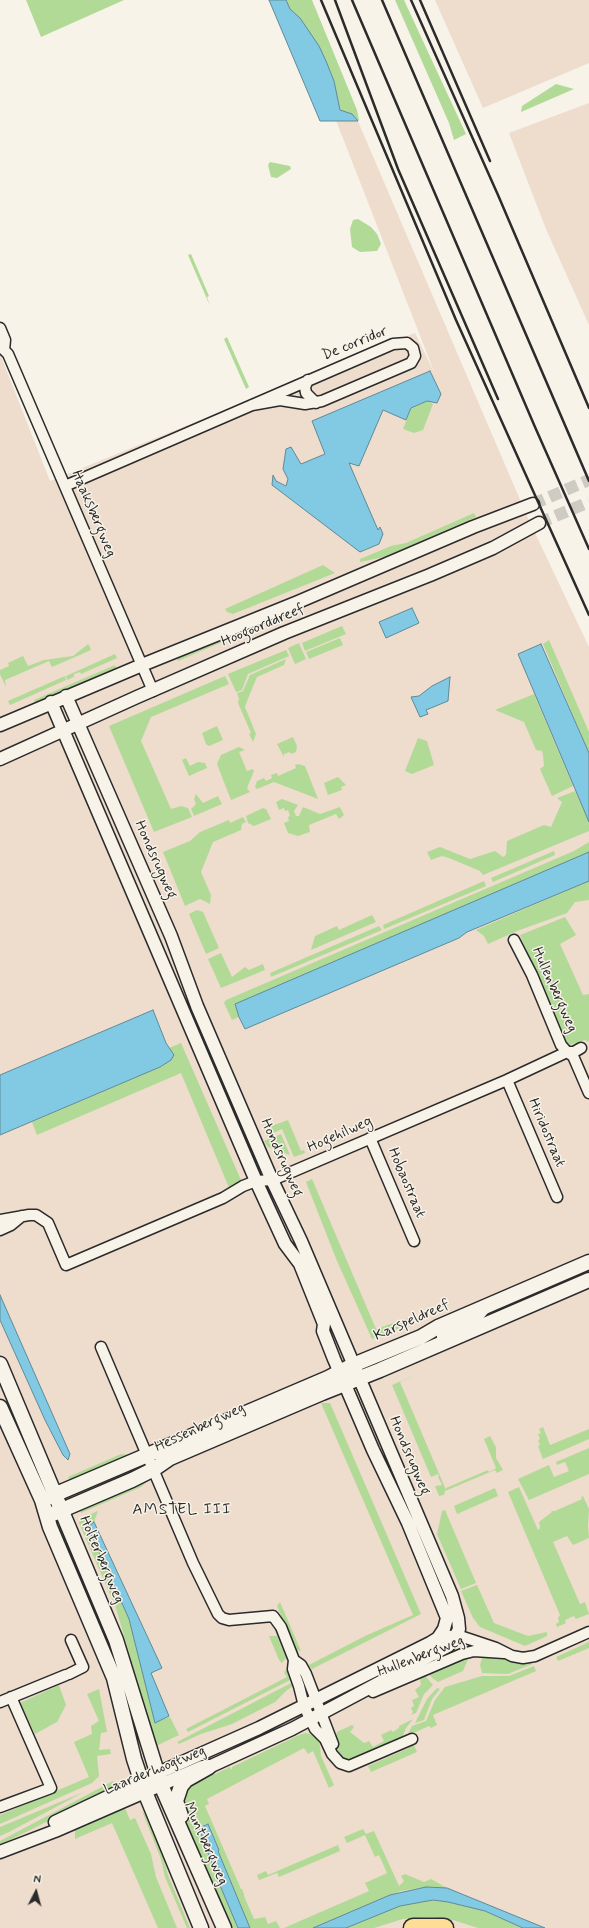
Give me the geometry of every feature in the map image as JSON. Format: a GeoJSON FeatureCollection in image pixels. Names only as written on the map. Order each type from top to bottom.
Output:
{"type":"FeatureCollection","features":[{"type":"Feature","properties":{"kind":"highway"},"geometry":{"type":"LineString","coordinates":[[413,1928],[444,1928]]}},
{"type":"Feature","properties":{"kind":"main road","name":"Karspeldreef"},"geometry":{"type":"LineString","coordinates":[[342,1378],[354,1365],[421,1337],[438,1328],[589,1262]]}},
{"type":"Feature","properties":{"kind":"main road"},"geometry":{"type":"LineString","coordinates":[[342,1378],[358,1379],[589,1280]]}},
{"type":"Feature","properties":{"kind":"main road","name":"Holterbergweg"},"geometry":{"type":"LineString","coordinates":[[0,1364],[116,1640],[159,1779]]}},
{"type":"Feature","properties":{"kind":"main road","name":"Hessenbergweg"},"geometry":{"type":"LineString","coordinates":[[42,1500],[342,1378]]}},
{"type":"Feature","properties":{"kind":"main road","name":"Hessenbergweg"},"geometry":{"type":"LineString","coordinates":[[48,1516],[154,1468],[170,1458],[342,1378]]}},
{"type":"Feature","properties":{"kind":"main road"},"geometry":{"type":"LineString","coordinates":[[0,1407],[42,1500],[48,1516],[50,1527],[114,1678],[134,1759],[143,1786],[201,1928]]}},
{"type":"Feature","properties":{"kind":"main road"},"geometry":{"type":"LineString","coordinates":[[179,1828],[182,1818],[177,1804],[179,1790],[186,1780],[209,1767]]}},
{"type":"Feature","properties":{"kind":"main road","name":"Muntbergweg"},"geometry":{"type":"LineString","coordinates":[[159,1779],[179,1828],[224,1928]]}},
{"type":"Feature","properties":{"kind":"street"},"geometry":{"type":"LineString","coordinates":[[0,328],[5,340],[2,351]]}},
{"type":"Feature","properties":{"kind":"street","name":"De corridor"},"geometry":{"type":"LineString","coordinates":[[65,486],[308,380],[393,344],[407,343],[413,348],[415,356],[411,363],[316,403],[305,404],[280,400],[252,405]]}},
{"type":"Feature","properties":{"kind":"street","name":"Haaksbergweg"},"geometry":{"type":"LineString","coordinates":[[2,351],[8,354],[93,555],[153,691]]}},
{"type":"Feature","properties":{"kind":"street"},"geometry":{"type":"LineString","coordinates":[[308,380],[305,387],[306,393],[316,403]]}},
{"type":"Feature","properties":{"kind":"street","name":"Hoogoorddreef"},"geometry":{"type":"LineString","coordinates":[[0,725],[51,702],[298,602],[473,526],[533,504]]}},
{"type":"Feature","properties":{"kind":"street","name":"Hoogoorddreef"},"geometry":{"type":"LineString","coordinates":[[0,759],[62,730],[284,633],[430,576],[500,544],[539,523]]}},
{"type":"Feature","properties":{"kind":"street","name":"Hondsrugweg"},"geometry":{"type":"LineString","coordinates":[[66,696],[171,936],[197,1006],[272,1180],[301,1241],[354,1365],[358,1379],[452,1596],[458,1618],[457,1635]]}},
{"type":"Feature","properties":{"kind":"street","name":"Hondsrugweg"},"geometry":{"type":"LineString","coordinates":[[51,702],[256,1181],[285,1244],[300,1264],[324,1324],[323,1331],[342,1378],[447,1614],[441,1634]]}},
{"type":"Feature","properties":{"kind":"street","name":"Hullenbergweg"},"geometry":{"type":"LineString","coordinates":[[514,940],[520,948],[561,1045],[573,1056],[589,1093]]}},
{"type":"Feature","properties":{"kind":"street","name":"Hogehilweg"},"geometry":{"type":"LineString","coordinates":[[22,1216],[36,1215],[48,1223],[66,1265],[209,1204],[243,1186],[256,1181],[272,1180],[507,1080],[567,1052],[574,1052],[581,1048]]}},
{"type":"Feature","properties":{"kind":"street","name":"Hiridostraat"},"geometry":{"type":"LineString","coordinates":[[507,1080],[557,1197]]}},
{"type":"Feature","properties":{"kind":"street","name":"Hobaostraat"},"geometry":{"type":"LineString","coordinates":[[370,1138],[414,1241]]}},
{"type":"Feature","properties":{"kind":"street"},"geometry":{"type":"LineString","coordinates":[[0,1220],[22,1216]]}},
{"type":"Feature","properties":{"kind":"street"},"geometry":{"type":"LineString","coordinates":[[0,1230],[11,1225],[22,1216]]}},
{"type":"Feature","properties":{"kind":"street"},"geometry":{"type":"LineString","coordinates":[[545,1281],[552,1296]]}},
{"type":"Feature","properties":{"kind":"street","name":"Karspeldreef"},"geometry":{"type":"LineString","coordinates":[[443,1343],[443,1334],[473,1321],[484,1308]]}},
{"type":"Feature","properties":{"kind":"street"},"geometry":{"type":"LineString","coordinates":[[102,1347],[193,1563],[218,1614],[222,1618],[229,1620],[273,1616],[281,1627],[294,1660],[293,1669],[304,1706],[315,1729],[325,1739],[332,1754],[335,1755],[340,1763],[349,1766],[412,1739]]}},
{"type":"Feature","properties":{"kind":"street","name":"Hullenbergweg"},"geometry":{"type":"LineString","coordinates":[[441,1634],[457,1635],[496,1648],[517,1658],[532,1657],[589,1632]]}},
{"type":"Feature","properties":{"kind":"street","name":"Laarderhoogtweg"},"geometry":{"type":"LineString","coordinates":[[5,1850],[53,1824],[159,1779],[316,1700],[441,1634]]}},
{"type":"Feature","properties":{"kind":"street","name":"Laarderhoogtweg"},"geometry":{"type":"LineString","coordinates":[[159,1779],[202,1767],[209,1767],[310,1719],[448,1646],[457,1635]]}},
{"type":"Feature","properties":{"kind":"street"},"geometry":{"type":"LineString","coordinates":[[0,1702],[83,1667],[71,1640]]}},
{"type":"Feature","properties":{"kind":"street","name":"Hullenbergweg"},"geometry":{"type":"LineString","coordinates":[[350,1699],[359,1698],[462,1654],[474,1651],[504,1653]]}},
{"type":"Feature","properties":{"kind":"street"},"geometry":{"type":"LineString","coordinates":[[294,1660],[301,1665],[322,1713],[336,1751],[335,1755]]}},
{"type":"Feature","properties":{"kind":"street"},"geometry":{"type":"LineString","coordinates":[[0,1807],[51,1788],[11,1698]]}},
{"type":"Feature","properties":{"kind":"shaded area","name":"AMSTEL III"},"geometry":{"type":"Polygon","coordinates":[[[289,0],[306,0],[527,516],[589,647],[589,1928],[0,1928],[0,354],[50,481],[415,333],[435,374],[289,0]]]}},
{"type":"Feature","properties":{"kind":"shaded area"},"geometry":{"type":"Polygon","coordinates":[[[435,0],[589,0],[589,63],[483,108],[435,0]]]}},
{"type":"Feature","properties":{"kind":"shaded area"},"geometry":{"type":"Polygon","coordinates":[[[589,103],[589,325],[546,229],[509,133],[589,103]]]}},
{"type":"Feature","properties":{"kind":"green space"},"geometry":{"type":"Polygon","coordinates":[[[26,0],[124,0],[41,37],[26,0]]]}},
{"type":"Feature","properties":{"kind":"green space"},"geometry":{"type":"Polygon","coordinates":[[[286,0],[312,0],[357,110],[358,121],[352,114],[340,110],[334,81],[319,46],[300,18],[290,9],[286,0]]]}},
{"type":"Feature","properties":{"kind":"green space"},"geometry":{"type":"Polygon","coordinates":[[[395,0],[404,0],[466,134],[454,140],[449,123],[395,0]]]}},
{"type":"Feature","properties":{"kind":"green space"},"geometry":{"type":"Polygon","coordinates":[[[556,84],[574,89],[521,112],[522,106],[556,84]]]}},
{"type":"Feature","properties":{"kind":"green space"},"geometry":{"type":"Polygon","coordinates":[[[270,162],[290,166],[291,169],[277,178],[271,177],[268,165],[270,162]]]}},
{"type":"Feature","properties":{"kind":"green space"},"geometry":{"type":"Polygon","coordinates":[[[358,219],[371,227],[377,234],[381,244],[377,251],[360,252],[352,247],[350,229],[353,220],[358,219]]]}},
{"type":"Feature","properties":{"kind":"green space"},"geometry":{"type":"Polygon","coordinates":[[[191,254],[209,296],[207,297],[210,306],[188,255],[191,254]]]}},
{"type":"Feature","properties":{"kind":"green space"},"geometry":{"type":"Polygon","coordinates":[[[227,337],[249,387],[246,389],[224,339],[227,337]]]}},
{"type":"Feature","properties":{"kind":"green space"},"geometry":{"type":"Polygon","coordinates":[[[427,401],[433,404],[423,430],[414,433],[403,429],[411,409],[427,401]]]}},
{"type":"Feature","properties":{"kind":"green space"},"geometry":{"type":"Polygon","coordinates":[[[474,513],[476,517],[384,557],[360,562],[360,559],[391,546],[406,543],[474,513]]]}},
{"type":"Feature","properties":{"kind":"green space"},"geometry":{"type":"Polygon","coordinates":[[[323,565],[335,573],[233,614],[227,612],[225,609],[323,565]]]}},
{"type":"Feature","properties":{"kind":"green space"},"geometry":{"type":"Polygon","coordinates":[[[338,592],[178,661],[177,658],[331,593],[338,592]]]}},
{"type":"Feature","properties":{"kind":"green space"},"geometry":{"type":"Polygon","coordinates":[[[342,626],[346,634],[305,651],[302,643],[342,626]]]}},
{"type":"Feature","properties":{"kind":"green space"},"geometry":{"type":"Polygon","coordinates":[[[340,638],[343,645],[309,659],[306,652],[340,638]]]}},
{"type":"Feature","properties":{"kind":"green space"},"geometry":{"type":"Polygon","coordinates":[[[549,640],[589,732],[589,753],[543,644],[549,640]]]}},
{"type":"Feature","properties":{"kind":"green space"},"geometry":{"type":"Polygon","coordinates":[[[299,643],[306,659],[295,664],[288,648],[299,643]]]}},
{"type":"Feature","properties":{"kind":"green space"},"geometry":{"type":"Polygon","coordinates":[[[88,644],[91,649],[89,651],[52,667],[49,661],[5,680],[6,687],[0,674],[0,670],[9,666],[8,663],[23,656],[28,666],[44,660],[73,656],[88,644]]]}},
{"type":"Feature","properties":{"kind":"green space"},"geometry":{"type":"Polygon","coordinates":[[[286,650],[289,656],[248,674],[242,690],[236,692],[228,674],[286,650]]]}},
{"type":"Feature","properties":{"kind":"green space"},"geometry":{"type":"Polygon","coordinates":[[[115,654],[117,658],[81,674],[80,672],[74,674],[74,677],[67,680],[66,676],[115,654]]]}},
{"type":"Feature","properties":{"kind":"green space"},"geometry":{"type":"Polygon","coordinates":[[[286,659],[284,665],[257,677],[247,701],[245,707],[256,734],[253,742],[249,734],[251,733],[238,703],[239,699],[237,693],[243,691],[250,675],[286,659]]]}},
{"type":"Feature","properties":{"kind":"green space"},"geometry":{"type":"Polygon","coordinates":[[[115,665],[117,670],[36,705],[34,700],[115,665]]]}},
{"type":"Feature","properties":{"kind":"green space"},"geometry":{"type":"Polygon","coordinates":[[[65,676],[66,680],[10,705],[8,701],[65,676]]]}},
{"type":"Feature","properties":{"kind":"green space"},"geometry":{"type":"Polygon","coordinates":[[[225,676],[229,684],[151,717],[141,741],[171,809],[181,806],[188,808],[192,817],[154,832],[109,726],[225,676]]]}},
{"type":"Feature","properties":{"kind":"green space"},"geometry":{"type":"Polygon","coordinates":[[[534,694],[573,786],[552,796],[540,769],[544,766],[542,751],[536,750],[524,722],[495,710],[534,694]]]}},
{"type":"Feature","properties":{"kind":"green space"},"geometry":{"type":"Polygon","coordinates":[[[217,726],[223,740],[209,746],[206,744],[202,733],[217,726]]]}},
{"type":"Feature","properties":{"kind":"green space"},"geometry":{"type":"Polygon","coordinates":[[[293,737],[297,746],[296,752],[284,754],[284,757],[277,744],[293,737]]]}},
{"type":"Feature","properties":{"kind":"green space"},"geometry":{"type":"Polygon","coordinates":[[[418,738],[427,741],[434,765],[412,774],[405,771],[418,738]]]}},
{"type":"Feature","properties":{"kind":"green space"},"geometry":{"type":"Polygon","coordinates":[[[239,747],[245,750],[239,752],[247,771],[253,769],[254,771],[247,788],[250,792],[231,800],[217,764],[221,755],[239,747]]]}},
{"type":"Feature","properties":{"kind":"green space"},"geometry":{"type":"Polygon","coordinates":[[[186,758],[190,766],[198,762],[205,763],[207,768],[189,776],[182,760],[186,758]]]}},
{"type":"Feature","properties":{"kind":"green space"},"geometry":{"type":"Polygon","coordinates":[[[298,764],[305,766],[318,799],[274,782],[257,789],[255,787],[257,781],[264,778],[266,781],[272,778],[271,775],[277,773],[278,776],[296,768],[295,765],[298,764]]]}},
{"type":"Feature","properties":{"kind":"green space"},"geometry":{"type":"Polygon","coordinates":[[[338,777],[346,785],[341,787],[342,790],[328,795],[324,783],[338,777]]]}},
{"type":"Feature","properties":{"kind":"green space"},"geometry":{"type":"Polygon","coordinates":[[[575,791],[589,822],[589,831],[483,875],[480,871],[449,858],[442,856],[431,860],[427,852],[440,847],[470,859],[495,851],[503,857],[506,855],[507,841],[544,825],[551,827],[562,802],[557,798],[575,791]]]}},
{"type":"Feature","properties":{"kind":"green space"},"geometry":{"type":"Polygon","coordinates":[[[196,794],[203,803],[218,796],[222,804],[194,816],[191,809],[196,804],[194,799],[196,794]]]}},
{"type":"Feature","properties":{"kind":"green space"},"geometry":{"type":"Polygon","coordinates":[[[282,799],[298,805],[294,811],[296,816],[299,816],[303,807],[320,814],[340,807],[344,815],[339,819],[336,814],[309,825],[310,832],[298,836],[288,833],[284,823],[289,821],[288,817],[290,816],[288,810],[285,811],[284,808],[279,810],[276,802],[282,799]]]}},
{"type":"Feature","properties":{"kind":"green space"},"geometry":{"type":"Polygon","coordinates":[[[263,808],[266,809],[271,819],[254,826],[248,823],[246,816],[263,808]]]}},
{"type":"Feature","properties":{"kind":"green space"},"geometry":{"type":"Polygon","coordinates":[[[243,817],[246,822],[242,824],[241,830],[213,842],[201,872],[211,895],[210,904],[200,899],[185,906],[163,852],[190,841],[200,832],[229,820],[230,823],[243,817]]]}},
{"type":"Feature","properties":{"kind":"green space"},"geometry":{"type":"Polygon","coordinates":[[[589,842],[589,852],[548,871],[235,1004],[239,1017],[232,1020],[224,1003],[226,1000],[574,851],[589,842]]]}},
{"type":"Feature","properties":{"kind":"green space"},"geometry":{"type":"Polygon","coordinates":[[[554,851],[555,855],[493,882],[491,878],[554,851]]]}},
{"type":"Feature","properties":{"kind":"green space"},"geometry":{"type":"Polygon","coordinates":[[[484,881],[486,886],[384,929],[383,925],[484,881]]]}},
{"type":"Feature","properties":{"kind":"green space"},"geometry":{"type":"Polygon","coordinates":[[[589,881],[589,900],[575,902],[567,913],[517,931],[488,944],[484,936],[476,930],[589,881]]]}},
{"type":"Feature","properties":{"kind":"green space"},"geometry":{"type":"Polygon","coordinates":[[[197,910],[203,912],[219,948],[206,954],[189,914],[197,910]]]}},
{"type":"Feature","properties":{"kind":"green space"},"geometry":{"type":"Polygon","coordinates":[[[372,915],[376,922],[311,950],[315,936],[337,926],[339,930],[372,915]]]}},
{"type":"Feature","properties":{"kind":"green space"},"geometry":{"type":"Polygon","coordinates":[[[565,917],[576,935],[560,944],[583,995],[589,994],[589,1042],[585,1040],[566,1046],[520,935],[565,917]]]}},
{"type":"Feature","properties":{"kind":"green space"},"geometry":{"type":"Polygon","coordinates":[[[379,926],[382,930],[271,977],[270,973],[379,926]]]}},
{"type":"Feature","properties":{"kind":"green space"},"geometry":{"type":"Polygon","coordinates":[[[221,953],[232,977],[245,967],[249,970],[263,964],[265,970],[221,988],[208,959],[221,953]]]}},
{"type":"Feature","properties":{"kind":"green space"},"geometry":{"type":"Polygon","coordinates":[[[181,1043],[241,1180],[230,1190],[181,1073],[37,1135],[32,1122],[160,1067],[171,1060],[174,1055],[169,1048],[181,1043]]]}},
{"type":"Feature","properties":{"kind":"green space"},"geometry":{"type":"Polygon","coordinates":[[[288,1120],[301,1151],[304,1150],[305,1153],[294,1157],[282,1129],[267,1136],[264,1129],[288,1120]]]}},
{"type":"Feature","properties":{"kind":"green space"},"geometry":{"type":"Polygon","coordinates":[[[281,1134],[290,1155],[268,1147],[264,1141],[281,1134]]]}},
{"type":"Feature","properties":{"kind":"green space"},"geometry":{"type":"Polygon","coordinates":[[[312,1179],[376,1329],[408,1318],[410,1324],[372,1339],[337,1261],[306,1182],[312,1179]]]}},
{"type":"Feature","properties":{"kind":"green space"},"geometry":{"type":"Polygon","coordinates":[[[420,1373],[400,1382],[446,1490],[446,1488],[496,1468],[484,1439],[490,1436],[496,1447],[496,1458],[503,1470],[497,1473],[495,1470],[445,1491],[444,1495],[439,1496],[435,1486],[442,1485],[438,1477],[439,1476],[438,1474],[431,1477],[392,1385],[420,1373]]]}},
{"type":"Feature","properties":{"kind":"green space"},"geometry":{"type":"Polygon","coordinates":[[[321,1403],[330,1403],[421,1614],[312,1669],[309,1665],[365,1636],[413,1615],[321,1403]]]}},
{"type":"Feature","properties":{"kind":"green space"},"geometry":{"type":"Polygon","coordinates":[[[543,1427],[550,1445],[589,1429],[589,1439],[543,1459],[538,1446],[540,1445],[538,1440],[540,1439],[538,1434],[541,1433],[539,1429],[543,1427]]]}},
{"type":"Feature","properties":{"kind":"green space"},"geometry":{"type":"Polygon","coordinates":[[[589,1448],[589,1474],[529,1500],[518,1479],[549,1465],[554,1477],[569,1471],[565,1462],[557,1465],[556,1462],[589,1448]]]}},
{"type":"Feature","properties":{"kind":"green space"},"geometry":{"type":"Polygon","coordinates":[[[136,1451],[131,1459],[70,1481],[68,1477],[121,1454],[129,1455],[136,1451]]]}},
{"type":"Feature","properties":{"kind":"green space"},"geometry":{"type":"Polygon","coordinates":[[[139,1479],[149,1480],[141,1487],[81,1513],[79,1507],[139,1479]]]}},
{"type":"Feature","properties":{"kind":"green space"},"geometry":{"type":"Polygon","coordinates":[[[519,1487],[538,1530],[540,1528],[539,1522],[552,1512],[551,1511],[555,1511],[582,1499],[581,1497],[583,1496],[589,1509],[589,1538],[573,1545],[567,1536],[553,1542],[580,1604],[585,1602],[589,1614],[576,1619],[574,1616],[565,1620],[566,1623],[557,1627],[556,1624],[559,1622],[558,1618],[560,1615],[508,1492],[519,1487]]]}},
{"type":"Feature","properties":{"kind":"green space"},"geometry":{"type":"Polygon","coordinates":[[[495,1488],[498,1496],[457,1514],[454,1506],[495,1488]]]}},
{"type":"Feature","properties":{"kind":"green space"},"geometry":{"type":"Polygon","coordinates":[[[445,1510],[476,1583],[461,1589],[437,1534],[442,1511],[445,1510]]]}},
{"type":"Feature","properties":{"kind":"green space"},"geometry":{"type":"Polygon","coordinates":[[[98,1511],[94,1522],[88,1527],[129,1619],[155,1722],[170,1717],[179,1735],[156,1746],[116,1608],[79,1523],[81,1518],[98,1511]]]}},
{"type":"Feature","properties":{"kind":"green space"},"geometry":{"type":"Polygon","coordinates":[[[477,1585],[494,1623],[528,1636],[547,1632],[547,1636],[525,1646],[480,1627],[473,1618],[461,1591],[477,1585]]]}},
{"type":"Feature","properties":{"kind":"green space"},"geometry":{"type":"Polygon","coordinates":[[[280,1602],[301,1651],[295,1650],[277,1606],[280,1602]]]}},
{"type":"Feature","properties":{"kind":"green space"},"geometry":{"type":"Polygon","coordinates":[[[269,1636],[277,1636],[286,1658],[282,1663],[279,1660],[269,1636]]]}},
{"type":"Feature","properties":{"kind":"green space"},"geometry":{"type":"Polygon","coordinates":[[[589,1642],[589,1648],[558,1661],[556,1657],[589,1642]]]}},
{"type":"Feature","properties":{"kind":"green space"},"geometry":{"type":"Polygon","coordinates":[[[470,1654],[463,1671],[438,1682],[431,1677],[428,1671],[470,1654]]]}},
{"type":"Feature","properties":{"kind":"green space"},"geometry":{"type":"Polygon","coordinates":[[[483,1654],[513,1661],[530,1662],[532,1664],[508,1674],[482,1673],[480,1665],[483,1654]]]}},
{"type":"Feature","properties":{"kind":"green space"},"geometry":{"type":"Polygon","coordinates":[[[534,1666],[536,1671],[433,1715],[437,1725],[431,1728],[429,1726],[407,1736],[412,1726],[426,1721],[435,1700],[445,1687],[482,1676],[509,1676],[534,1666]]]}},
{"type":"Feature","properties":{"kind":"green space"},"geometry":{"type":"Polygon","coordinates":[[[287,1669],[292,1672],[294,1678],[188,1732],[186,1729],[287,1677],[284,1672],[287,1669]]]}},
{"type":"Feature","properties":{"kind":"green space"},"geometry":{"type":"Polygon","coordinates":[[[423,1673],[433,1685],[424,1694],[416,1713],[411,1715],[413,1712],[411,1708],[409,1709],[414,1706],[412,1700],[419,1697],[415,1690],[421,1685],[420,1679],[423,1673]]]}},
{"type":"Feature","properties":{"kind":"green space"},"geometry":{"type":"Polygon","coordinates":[[[295,1681],[295,1685],[287,1690],[275,1702],[232,1724],[201,1734],[179,1744],[177,1742],[295,1681]]]}},
{"type":"Feature","properties":{"kind":"green space"},"geometry":{"type":"Polygon","coordinates":[[[59,1685],[66,1705],[57,1722],[35,1734],[20,1703],[59,1685]]]}},
{"type":"Feature","properties":{"kind":"green space"},"geometry":{"type":"Polygon","coordinates":[[[437,1688],[440,1689],[432,1699],[424,1720],[415,1723],[427,1699],[437,1688]]]}},
{"type":"Feature","properties":{"kind":"green space"},"geometry":{"type":"Polygon","coordinates":[[[99,1689],[107,1732],[101,1733],[99,1750],[110,1749],[111,1754],[97,1756],[99,1776],[92,1783],[0,1824],[0,1815],[89,1777],[74,1742],[92,1734],[91,1726],[99,1721],[87,1694],[99,1689]]]}},
{"type":"Feature","properties":{"kind":"green space"},"geometry":{"type":"Polygon","coordinates":[[[413,1719],[406,1728],[402,1738],[350,1761],[342,1759],[343,1757],[340,1756],[334,1741],[337,1732],[352,1725],[354,1727],[350,1732],[364,1743],[369,1741],[373,1747],[384,1741],[381,1735],[391,1730],[393,1732],[399,1728],[399,1726],[413,1719]]]}},
{"type":"Feature","properties":{"kind":"green space"},"geometry":{"type":"Polygon","coordinates":[[[306,1733],[316,1736],[319,1739],[321,1756],[334,1785],[329,1788],[313,1751],[308,1754],[304,1748],[207,1799],[209,1804],[205,1806],[254,1919],[265,1917],[268,1924],[276,1921],[280,1928],[250,1928],[217,1851],[219,1849],[208,1823],[198,1828],[238,1928],[231,1928],[181,1812],[180,1796],[197,1777],[213,1775],[230,1767],[232,1770],[232,1767],[306,1733]]]}},
{"type":"Feature","properties":{"kind":"green space"},"geometry":{"type":"Polygon","coordinates":[[[413,1743],[417,1752],[371,1772],[368,1766],[409,1748],[413,1743]]]}},
{"type":"Feature","properties":{"kind":"green space"},"geometry":{"type":"Polygon","coordinates":[[[113,1781],[116,1787],[0,1845],[0,1841],[113,1781]]]}},
{"type":"Feature","properties":{"kind":"green space"},"geometry":{"type":"Polygon","coordinates":[[[84,1792],[9,1832],[0,1836],[0,1827],[84,1792]]]}},
{"type":"Feature","properties":{"kind":"green space"},"geometry":{"type":"Polygon","coordinates":[[[125,1808],[130,1820],[135,1818],[151,1854],[156,1877],[177,1928],[158,1928],[112,1823],[75,1839],[75,1829],[125,1808]]]}},
{"type":"Feature","properties":{"kind":"green space"},"geometry":{"type":"Polygon","coordinates":[[[142,1811],[146,1816],[162,1853],[168,1875],[190,1928],[187,1928],[165,1877],[161,1859],[142,1811]]]}},
{"type":"Feature","properties":{"kind":"green space"},"geometry":{"type":"Polygon","coordinates":[[[363,1829],[366,1834],[374,1831],[399,1886],[404,1881],[401,1876],[405,1874],[424,1882],[431,1879],[447,1888],[426,1887],[401,1891],[313,1928],[284,1928],[369,1891],[365,1883],[387,1873],[379,1855],[375,1857],[365,1835],[347,1843],[344,1837],[363,1829]]]}},
{"type":"Feature","properties":{"kind":"green space"},"geometry":{"type":"Polygon","coordinates":[[[338,1845],[340,1851],[279,1877],[277,1873],[259,1880],[257,1875],[266,1871],[268,1875],[338,1845]]]}},
{"type":"Feature","properties":{"kind":"green space"},"geometry":{"type":"Polygon","coordinates":[[[433,1900],[485,1911],[523,1928],[478,1928],[453,1920],[431,1917],[403,1919],[374,1928],[346,1928],[400,1906],[433,1900]]]}},
{"type":"Feature","properties":{"kind":"water"},"geometry":{"type":"Polygon","coordinates":[[[269,0],[286,0],[290,9],[300,18],[319,46],[326,61],[334,81],[340,110],[352,114],[358,121],[320,121],[269,0]]]}},
{"type":"Feature","properties":{"kind":"water"},"geometry":{"type":"Polygon","coordinates":[[[430,371],[441,394],[437,403],[427,401],[411,408],[406,420],[383,410],[359,466],[349,463],[378,530],[380,527],[383,534],[379,544],[360,552],[272,485],[273,475],[276,481],[286,486],[288,479],[283,469],[286,449],[291,447],[301,464],[325,454],[312,421],[430,371]]]}},
{"type":"Feature","properties":{"kind":"water"},"geometry":{"type":"Polygon","coordinates":[[[412,608],[419,623],[386,638],[379,622],[412,608]]]}},
{"type":"Feature","properties":{"kind":"water"},"geometry":{"type":"Polygon","coordinates":[[[541,644],[589,753],[589,822],[518,654],[541,644]]]}},
{"type":"Feature","properties":{"kind":"water"},"geometry":{"type":"Polygon","coordinates":[[[450,677],[448,701],[426,710],[428,714],[420,717],[411,697],[419,696],[432,686],[450,677]]]}},
{"type":"Feature","properties":{"kind":"water"},"geometry":{"type":"Polygon","coordinates":[[[589,852],[589,881],[467,932],[459,938],[245,1029],[239,1017],[235,1004],[589,852]]]}},
{"type":"Feature","properties":{"kind":"water"},"geometry":{"type":"Polygon","coordinates":[[[153,1010],[166,1043],[174,1055],[171,1060],[160,1067],[0,1135],[0,1075],[153,1010]]]}},
{"type":"Feature","properties":{"kind":"water"},"geometry":{"type":"Polygon","coordinates":[[[0,1295],[70,1454],[68,1460],[63,1455],[45,1420],[0,1320],[0,1295]]]}},
{"type":"Feature","properties":{"kind":"water"},"geometry":{"type":"Polygon","coordinates":[[[94,1522],[162,1668],[151,1673],[169,1716],[155,1723],[129,1619],[88,1527],[94,1522]]]}},
{"type":"Feature","properties":{"kind":"water"},"geometry":{"type":"Polygon","coordinates":[[[208,1824],[250,1928],[238,1928],[219,1883],[199,1828],[208,1824]]]}},
{"type":"Feature","properties":{"kind":"water"},"geometry":{"type":"Polygon","coordinates":[[[426,1887],[447,1888],[545,1928],[523,1928],[485,1911],[433,1900],[400,1906],[346,1928],[313,1928],[390,1895],[426,1887]]]}},
{"type":"Feature","properties":{"kind":"tunnel"},"geometry":{"type":"LineString","coordinates":[[533,504],[589,480]]}},
{"type":"Feature","properties":{"kind":"tunnel"},"geometry":{"type":"LineString","coordinates":[[539,523],[589,502]]}},
{"type":"Feature","properties":{"kind":"railway"},"geometry":{"type":"LineString","coordinates":[[321,0],[456,320],[589,615]]}},
{"type":"Feature","properties":{"kind":"railway"},"geometry":{"type":"LineString","coordinates":[[335,0],[398,169],[498,399]]}},
{"type":"Feature","properties":{"kind":"railway"},"geometry":{"type":"LineString","coordinates":[[352,0],[535,427],[589,549]]}},
{"type":"Feature","properties":{"kind":"railway"},"geometry":{"type":"LineString","coordinates":[[382,0],[589,481]]}},
{"type":"Feature","properties":{"kind":"railway"},"geometry":{"type":"LineString","coordinates":[[411,0],[498,195],[589,408]]}},
{"type":"Feature","properties":{"kind":"railway"},"geometry":{"type":"LineString","coordinates":[[420,0],[490,161]]}},
{"type":"Feature","properties":{"kind":"district","name":"AMSTEL III"},"geometry":{"type":"Point","coordinates":[182,1511]}}]}
